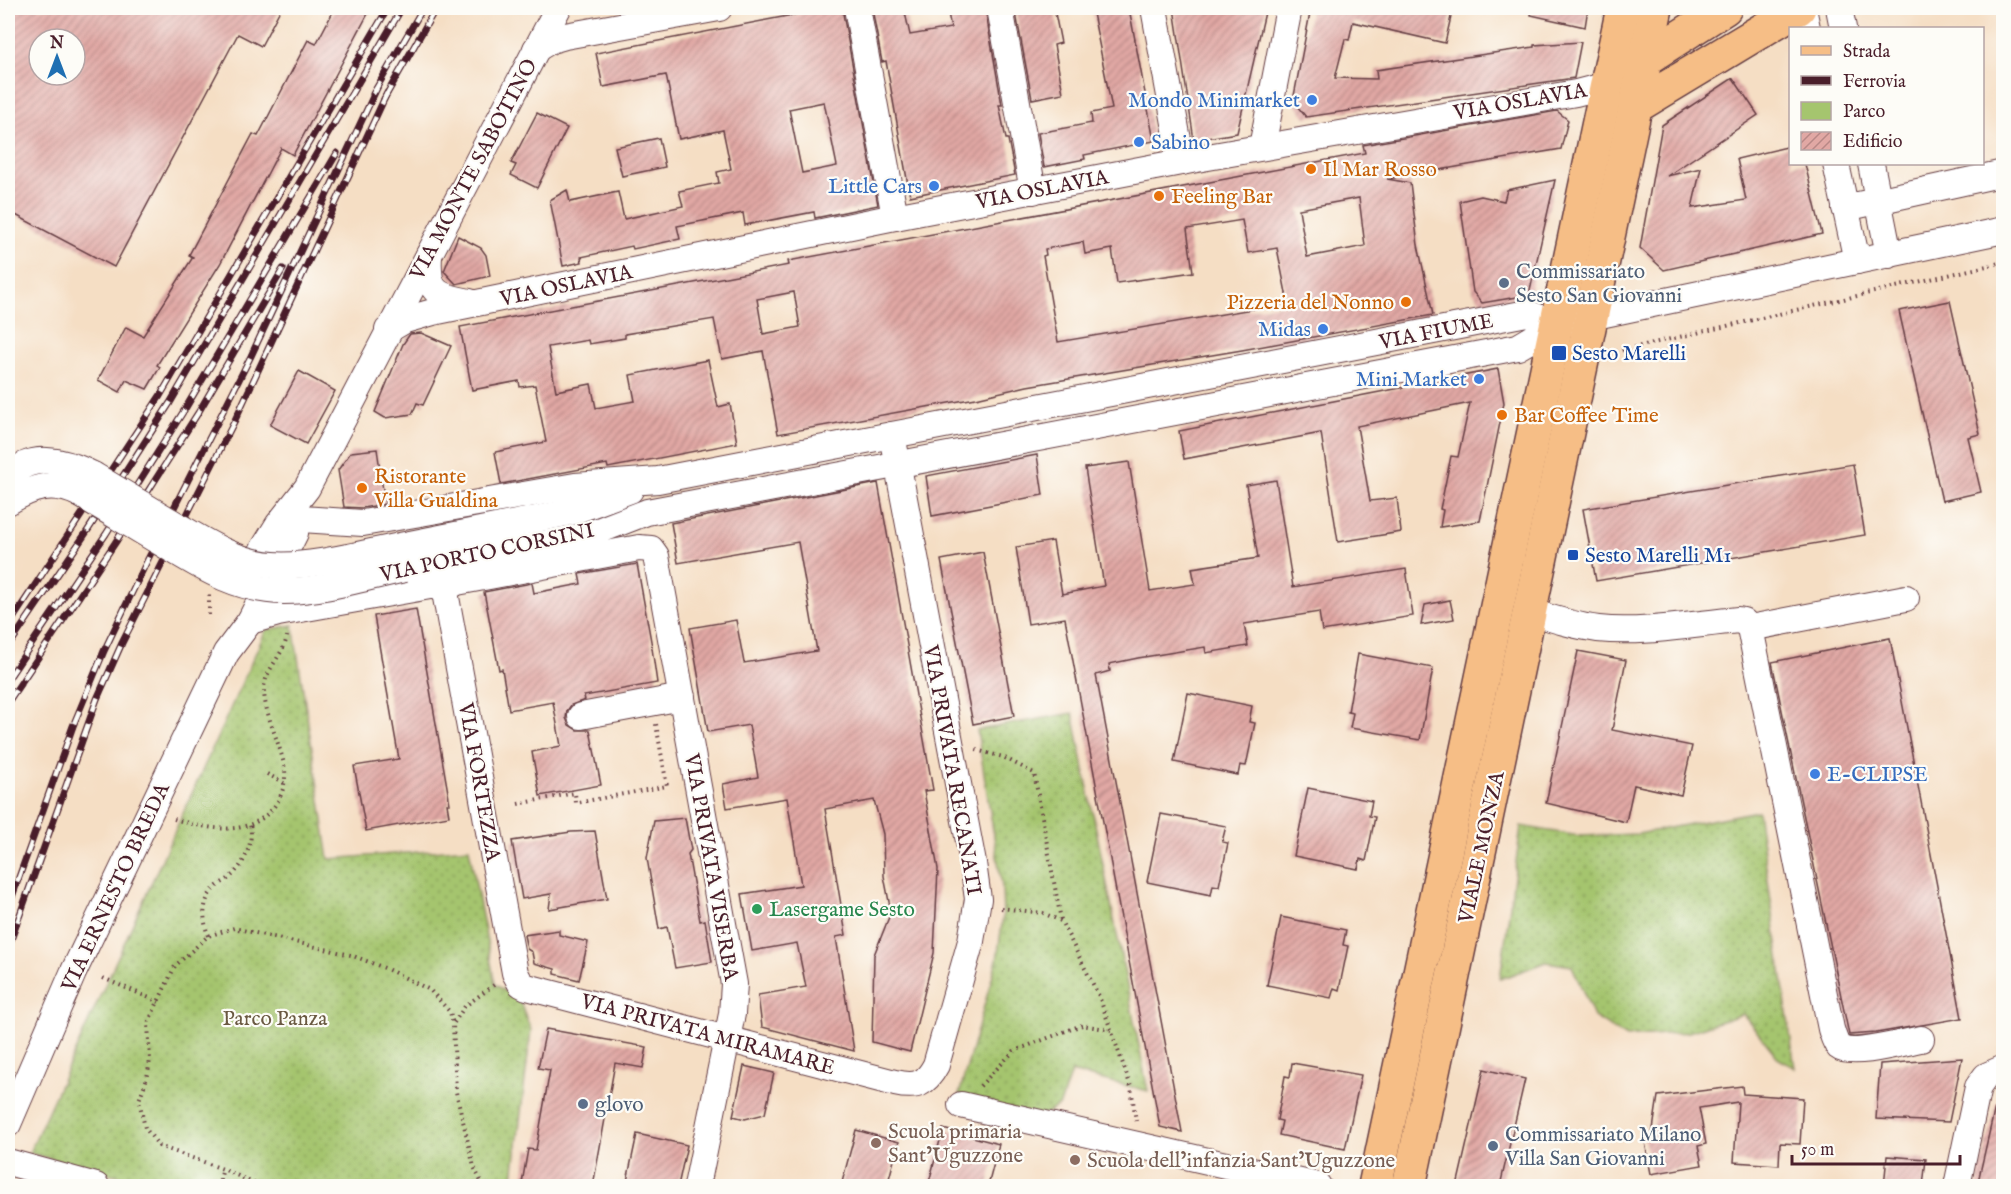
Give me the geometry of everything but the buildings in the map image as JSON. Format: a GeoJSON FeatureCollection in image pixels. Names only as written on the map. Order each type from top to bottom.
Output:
{"type":"FeatureCollection","features":[{"type":"Feature","properties":{"kind":"main road","name":"VIALE MONZA"},"geometry":{"type":"LineString","coordinates":[[1375,1186],[1623,8]]}},
{"type":"Feature","properties":{"kind":"main road","name":"VIALE MONZA"},"geometry":{"type":"LineString","coordinates":[[1409,1186],[1656,8]]}},
{"type":"Feature","properties":{"kind":"main road"},"geometry":{"type":"LineString","coordinates":[[1725,8],[1607,85],[1635,107],[1801,8]]}},
{"type":"Feature","properties":{"kind":"street"},"geometry":{"type":"LineString","coordinates":[[559,20],[719,8]]}},
{"type":"Feature","properties":{"kind":"street"},"geometry":{"type":"LineString","coordinates":[[857,8],[895,217]]}},
{"type":"Feature","properties":{"kind":"street"},"geometry":{"type":"LineString","coordinates":[[999,8],[1033,191]]}},
{"type":"Feature","properties":{"kind":"street"},"geometry":{"type":"LineString","coordinates":[[1154,8],[1182,162]]}},
{"type":"Feature","properties":{"kind":"street"},"geometry":{"type":"LineString","coordinates":[[1262,147],[1289,8]]}},
{"type":"Feature","properties":{"kind":"street"},"geometry":{"type":"LineString","coordinates":[[1801,8],[1807,27]]}},
{"type":"Feature","properties":{"kind":"street"},"geometry":{"type":"LineString","coordinates":[[1839,8],[1844,27]]}},
{"type":"Feature","properties":{"kind":"street","name":"VIA MONTE SABOTINO"},"geometry":{"type":"LineString","coordinates":[[388,330],[536,49],[551,40],[559,20]]}},
{"type":"Feature","properties":{"kind":"street","name":"VIA OSLAVIA"},"geometry":{"type":"LineString","coordinates":[[388,330],[417,316],[895,217],[1262,147],[1564,95],[1607,85]]}},
{"type":"Feature","properties":{"kind":"street"},"geometry":{"type":"LineString","coordinates":[[1836,165],[1857,261]]}},
{"type":"Feature","properties":{"kind":"street"},"geometry":{"type":"LineString","coordinates":[[1871,165],[1889,255]]}},
{"type":"Feature","properties":{"kind":"street"},"geometry":{"type":"LineString","coordinates":[[1845,208],[2004,173]]}},
{"type":"Feature","properties":{"kind":"street"},"geometry":{"type":"LineString","coordinates":[[1557,324],[2004,231]]}},
{"type":"Feature","properties":{"kind":"street","name":"VIA OSLAVIA"},"geometry":{"type":"LineString","coordinates":[[429,255],[429,277],[434,290],[443,297],[479,303]]}},
{"type":"Feature","properties":{"kind":"street","name":"VIA FIUME"},"geometry":{"type":"LineString","coordinates":[[1024,410],[1527,313],[1557,324]]}},
{"type":"Feature","properties":{"kind":"street","name":"VIA FIUME"},"geometry":{"type":"LineString","coordinates":[[1025,440],[1518,347],[1557,324]]}},
{"type":"Feature","properties":{"kind":"street"},"geometry":{"type":"LineString","coordinates":[[274,551],[295,532],[291,518],[388,330]]}},
{"type":"Feature","properties":{"kind":"street"},"geometry":{"type":"LineString","coordinates":[[1287,359],[1293,389]]}},
{"type":"Feature","properties":{"kind":"street","name":"VIA PORTO CORSINI"},"geometry":{"type":"LineString","coordinates":[[291,518],[351,523],[373,522],[575,486],[658,480],[1024,410]]}},
{"type":"Feature","properties":{"kind":"street","name":"VIA PRIVATA RECANATI"},"geometry":{"type":"LineString","coordinates":[[892,435],[978,899],[971,941],[936,1065],[930,1077],[920,1084],[908,1086]]}},
{"type":"Feature","properties":{"kind":"street","name":"VIA PORTO CORSINI"},"geometry":{"type":"LineString","coordinates":[[8,482],[19,468],[35,461],[58,461],[71,465],[86,484],[233,556],[251,562],[274,565],[403,557],[585,536],[646,512],[1025,440]]}},
{"type":"Feature","properties":{"kind":"street","name":"VIA PORTO CORSINI"},"geometry":{"type":"LineString","coordinates":[[403,557],[571,512],[658,480]]}},
{"type":"Feature","properties":{"kind":"street"},"geometry":{"type":"LineString","coordinates":[[1523,482],[1555,498]]}},
{"type":"Feature","properties":{"kind":"street","name":"VIA PORTO CORSINI"},"geometry":{"type":"LineString","coordinates":[[8,502],[36,487],[66,488],[86,484]]}},
{"type":"Feature","properties":{"kind":"street","name":"VIA PORTO CORSINI"},"geometry":{"type":"LineString","coordinates":[[248,607],[268,615],[430,586],[436,586],[446,592],[448,587],[457,582],[639,548],[651,549]]}},
{"type":"Feature","properties":{"kind":"street","name":"VIA PRIVATA VISERBA"},"geometry":{"type":"LineString","coordinates":[[651,549],[657,560],[672,699],[734,984],[732,1014],[697,1186]]}},
{"type":"Feature","properties":{"kind":"street","name":"VIA FORTEZZA"},"geometry":{"type":"LineString","coordinates":[[446,592],[515,973]]}},
{"type":"Feature","properties":{"kind":"street"},"geometry":{"type":"LineString","coordinates":[[1750,628],[1906,598]]}},
{"type":"Feature","properties":{"kind":"street","name":"VIA ERNESTO BREDA"},"geometry":{"type":"LineString","coordinates":[[8,1124],[73,974],[248,607]]}},
{"type":"Feature","properties":{"kind":"street"},"geometry":{"type":"LineString","coordinates":[[1531,612],[1568,623],[1608,630],[1738,620],[1743,621],[1750,628],[1829,1018],[1836,1042],[1843,1050],[1857,1051],[1921,1040]]}},
{"type":"Feature","properties":{"kind":"street"},"geometry":{"type":"LineString","coordinates":[[581,716],[672,699]]}},
{"type":"Feature","properties":{"kind":"street","name":"VIA PRIVATA MIRAMARE"},"geometry":{"type":"LineString","coordinates":[[515,973],[521,984],[527,987],[908,1086]]}},
{"type":"Feature","properties":{"kind":"street"},"geometry":{"type":"LineString","coordinates":[[1957,1186],[1976,1093],[1982,1081],[1995,1072]]}},
{"type":"Feature","properties":{"kind":"street"},"geometry":{"type":"LineString","coordinates":[[968,1098],[1139,1146],[1318,1186]]}},
{"type":"Feature","properties":{"kind":"street"},"geometry":{"type":"LineString","coordinates":[[8,1162],[96,1186]]}},
{"type":"Feature","properties":{"kind":"path"},"geometry":{"type":"LineString","coordinates":[[1609,353],[2004,262]]}},
{"type":"Feature","properties":{"kind":"path"},"geometry":{"type":"LineString","coordinates":[[174,819],[204,828],[227,829],[250,824],[257,822],[270,812],[281,795],[285,772],[264,693],[268,675],[285,646],[286,631]]}},
{"type":"Feature","properties":{"kind":"path"},"geometry":{"type":"LineString","coordinates":[[518,804],[575,794],[576,803],[667,786],[654,717],[659,716],[672,699]]}},
{"type":"Feature","properties":{"kind":"path"},"geometry":{"type":"LineString","coordinates":[[976,750],[1003,758],[1034,773],[1060,921],[1094,985],[1111,1030],[1131,1087],[1139,1146]]}},
{"type":"Feature","properties":{"kind":"path"},"geometry":{"type":"LineString","coordinates":[[267,774],[284,783]]}},
{"type":"Feature","properties":{"kind":"path"},"geometry":{"type":"LineString","coordinates":[[208,936],[204,921],[204,908],[208,897],[215,887],[229,879],[246,856],[251,841],[250,824]]}},
{"type":"Feature","properties":{"kind":"path"},"geometry":{"type":"LineString","coordinates":[[1000,908],[1043,913],[1060,921]]}},
{"type":"Feature","properties":{"kind":"path"},"geometry":{"type":"LineString","coordinates":[[260,1186],[223,1169],[159,1146],[144,1128],[140,1100],[150,1060],[148,1023],[175,966],[208,936],[234,928],[351,956],[387,969],[430,990],[450,1012],[453,1024],[456,1092],[474,1167],[483,1186]]}},
{"type":"Feature","properties":{"kind":"path"},"geometry":{"type":"LineString","coordinates":[[453,1024],[465,1006],[495,984],[515,973]]}},
{"type":"Feature","properties":{"kind":"path"},"geometry":{"type":"LineString","coordinates":[[103,978],[159,1002]]}},
{"type":"Feature","properties":{"kind":"path"},"geometry":{"type":"LineString","coordinates":[[968,1098],[1014,1052],[1082,1025],[1111,1030]]}},
{"type":"Feature","properties":{"kind":"path"},"geometry":{"type":"LineString","coordinates":[[219,1186],[223,1169]]}},
{"type":"Feature","properties":{"kind":"green space","name":"Parco Panza"},"geometry":{"type":"Polygon","coordinates":[[[293,625],[329,859],[469,848],[495,984],[520,1002],[531,1030],[512,1186],[158,1186],[29,1153],[266,630],[293,625]]]}},
{"type":"Feature","properties":{"kind":"green space"},"geometry":{"type":"Polygon","coordinates":[[[1073,713],[1148,1091],[1071,1072],[1060,1105],[1040,1117],[959,1095],[997,960],[1003,916],[1002,887],[977,730],[1073,713]]]}},
{"type":"Feature","properties":{"kind":"green space"},"geometry":{"type":"Polygon","coordinates":[[[1758,811],[1795,1068],[1779,1059],[1743,1014],[1689,1032],[1626,1037],[1594,1017],[1572,966],[1546,962],[1500,979],[1521,826],[1579,836],[1638,834],[1758,811]]]}},
{"type":"Feature","properties":{"kind":"railway"},"geometry":{"type":"LineString","coordinates":[[8,626],[160,396],[388,8]]}},
{"type":"Feature","properties":{"kind":"railway"},"geometry":{"type":"LineString","coordinates":[[8,647],[88,530],[170,403],[402,8]]}},
{"type":"Feature","properties":{"kind":"railway"},"geometry":{"type":"LineString","coordinates":[[373,94],[423,8]]}},
{"type":"Feature","properties":{"kind":"railway"},"geometry":{"type":"LineString","coordinates":[[384,99],[436,8]]}},
{"type":"Feature","properties":{"kind":"railway"},"geometry":{"type":"LineString","coordinates":[[8,908],[73,726],[104,651],[251,356],[377,88]]}},
{"type":"Feature","properties":{"kind":"railway"},"geometry":{"type":"LineString","coordinates":[[8,948],[97,699],[122,643],[235,420],[387,93]]}},
{"type":"Feature","properties":{"kind":"railway"},"geometry":{"type":"LineString","coordinates":[[8,679],[106,534],[185,409],[337,153]]}},
{"type":"Feature","properties":{"kind":"railway"},"geometry":{"type":"LineString","coordinates":[[8,702],[115,543],[198,413],[283,269]]}},
{"type":"Feature","properties":{"kind":"place","name":"Mondo Minimarket"},"geometry":{"type":"Point","coordinates":[1312,100]}},
{"type":"Feature","properties":{"kind":"place","name":"Sabino"},"geometry":{"type":"Point","coordinates":[1139,142]}},
{"type":"Feature","properties":{"kind":"place","name":"Il Mar Rosso"},"geometry":{"type":"Point","coordinates":[1311,169]}},
{"type":"Feature","properties":{"kind":"place","name":"Little Cars"},"geometry":{"type":"Point","coordinates":[934,186]}},
{"type":"Feature","properties":{"kind":"place","name":"Feeling Bar"},"geometry":{"type":"Point","coordinates":[1159,196]}},
{"type":"Feature","properties":{"kind":"place","name":"Commissariato Sesto San Giovanni"},"geometry":{"type":"Point","coordinates":[1504,283]}},
{"type":"Feature","properties":{"kind":"place","name":"Pizzeria del Nonno"},"geometry":{"type":"Point","coordinates":[1406,302]}},
{"type":"Feature","properties":{"kind":"place","name":"Midas"},"geometry":{"type":"Point","coordinates":[1323,329]}},
{"type":"Feature","properties":{"kind":"place","name":"Sesto Marelli"},"geometry":{"type":"Point","coordinates":[1559,353]}},
{"type":"Feature","properties":{"kind":"place","name":"Mini Market"},"geometry":{"type":"Point","coordinates":[1479,379]}},
{"type":"Feature","properties":{"kind":"place","name":"Bar Coffee Time"},"geometry":{"type":"Point","coordinates":[1502,415]}},
{"type":"Feature","properties":{"kind":"place","name":"Ristorante Villa Gualdina"},"geometry":{"type":"Point","coordinates":[362,488]}},
{"type":"Feature","properties":{"kind":"place","name":"Sesto Marelli M1"},"geometry":{"type":"Point","coordinates":[1573,555]}},
{"type":"Feature","properties":{"kind":"place","name":"E-CLIPSE"},"geometry":{"type":"Point","coordinates":[1815,774]}},
{"type":"Feature","properties":{"kind":"place","name":"Lasergame Sesto"},"geometry":{"type":"Point","coordinates":[757,909]}},
{"type":"Feature","properties":{"kind":"place","name":"glovo"},"geometry":{"type":"Point","coordinates":[583,1104]}},
{"type":"Feature","properties":{"kind":"place","name":"Scuola primaria Sant’Uguzzone"},"geometry":{"type":"Point","coordinates":[876,1143]}},
{"type":"Feature","properties":{"kind":"place","name":"Commissariato Milano Villa San Giovanni"},"geometry":{"type":"Point","coordinates":[1493,1146]}},
{"type":"Feature","properties":{"kind":"place","name":"Scuola dell’infanzia Sant’Uguzzone"},"geometry":{"type":"Point","coordinates":[1075,1160]}}]}
